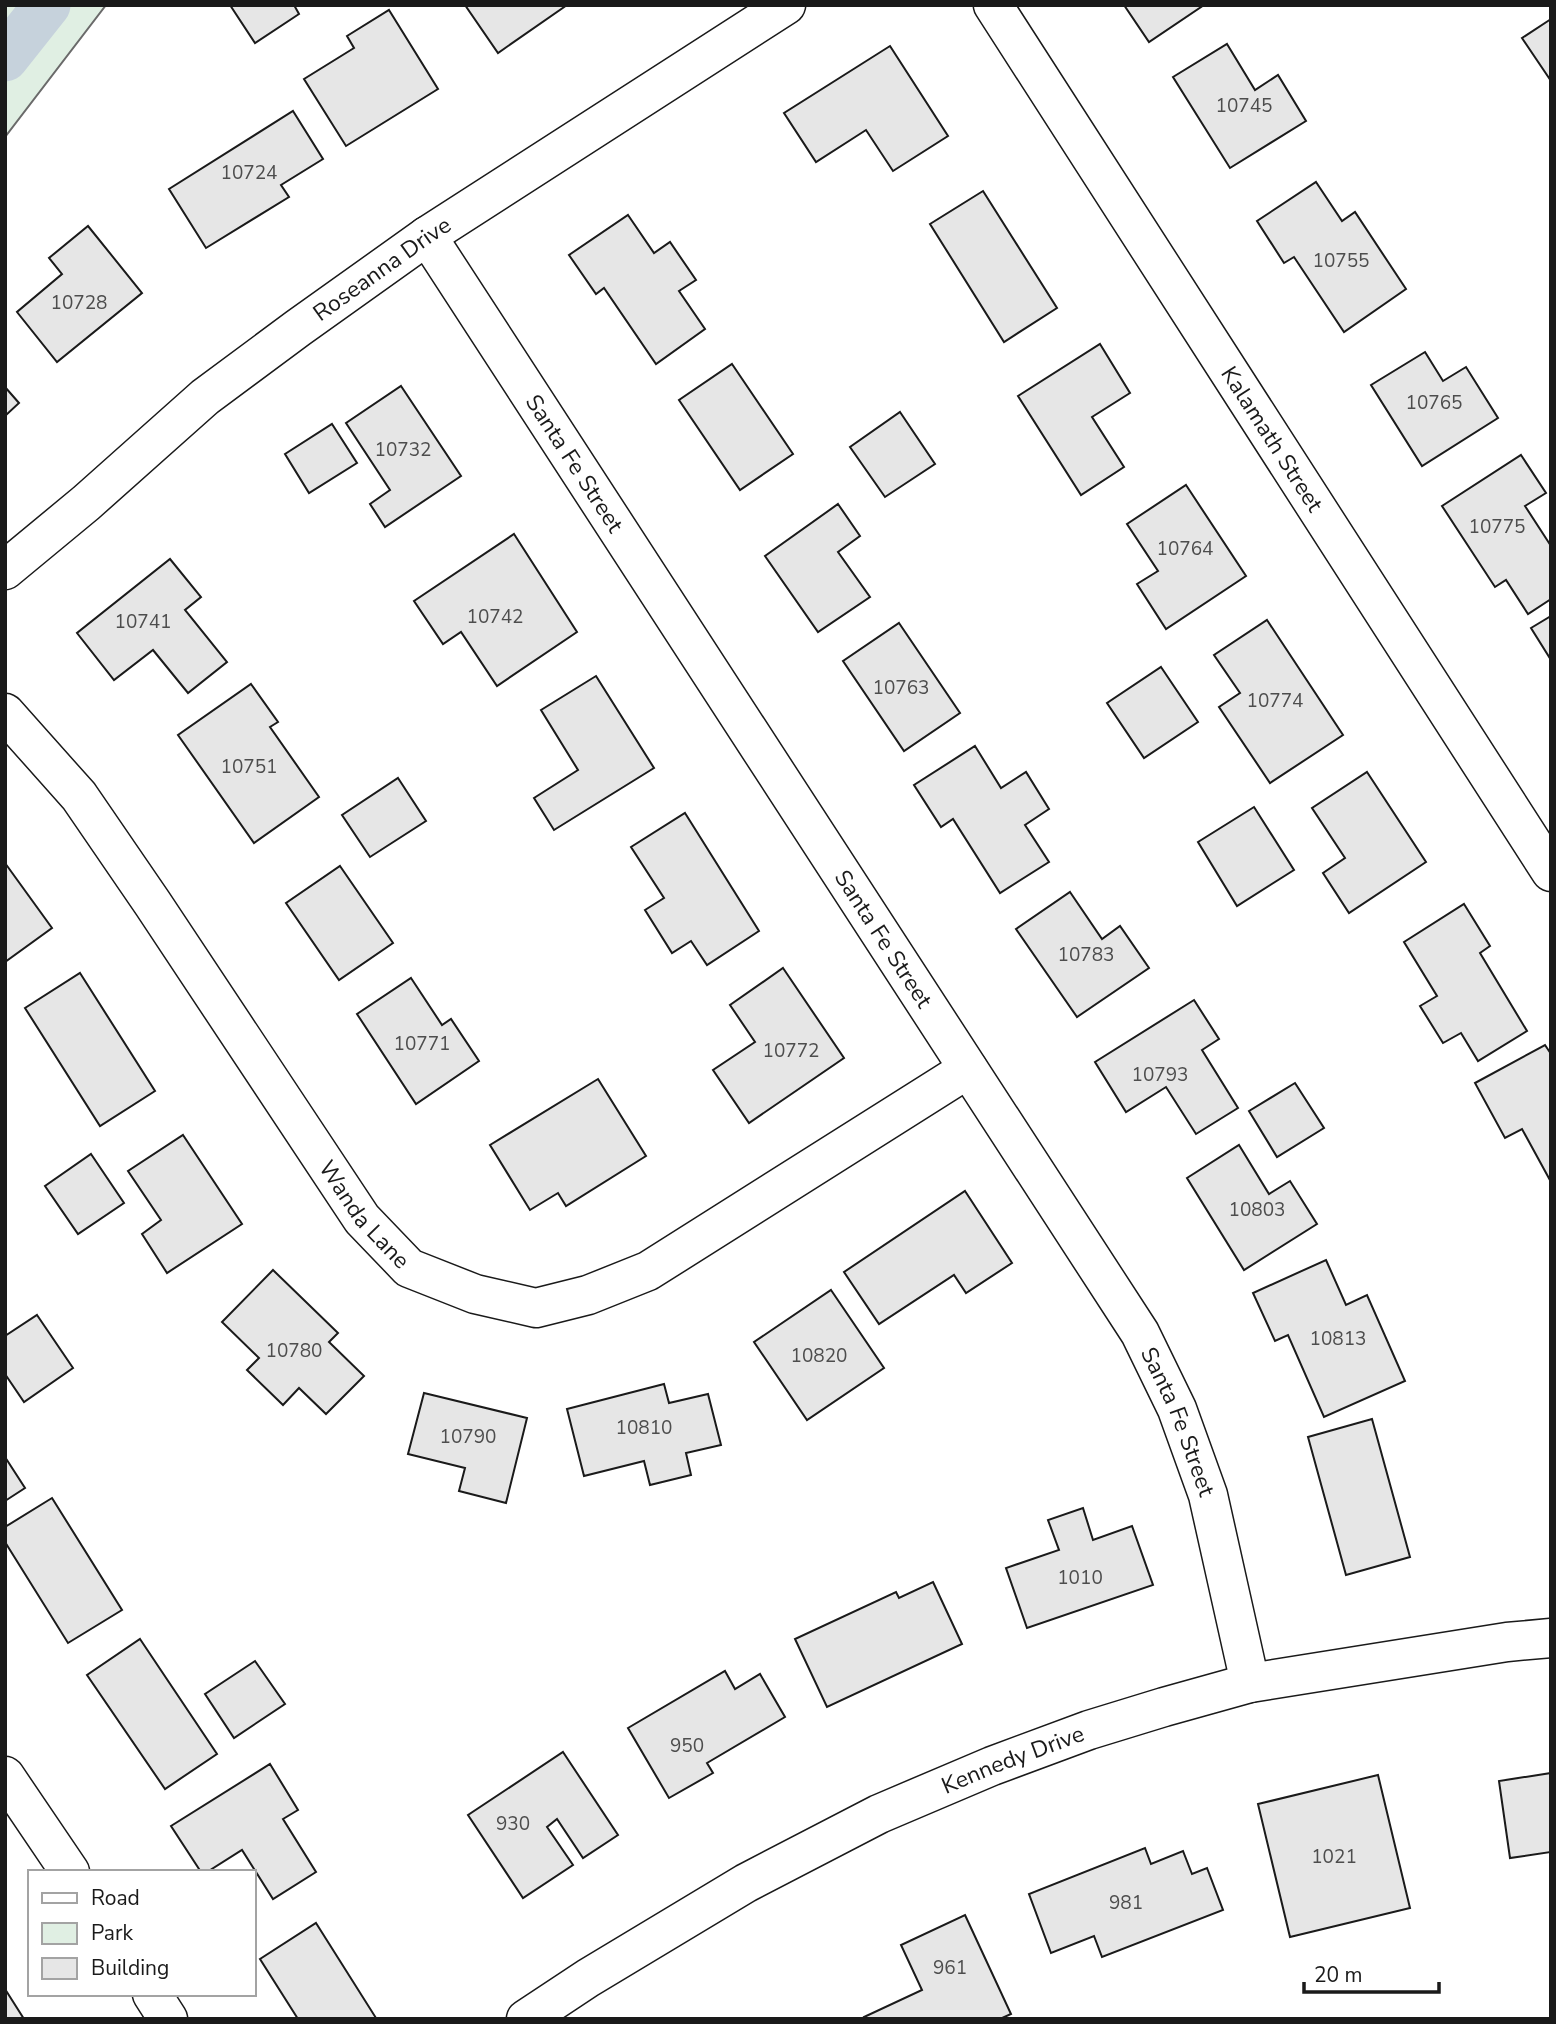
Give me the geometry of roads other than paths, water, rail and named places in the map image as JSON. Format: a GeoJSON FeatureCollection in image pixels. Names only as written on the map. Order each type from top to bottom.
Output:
{"type":"FeatureCollection","features":[{"type":"Feature","properties":{"kind":"street","name":"Roseanna Drive"},"geometry":{"type":"LineString","coordinates":[[5,570],[86,503],[205,397],[298,328],[428,236],[786,5]]}},
{"type":"Feature","properties":{"kind":"street","name":"Kalamath Street"},"geometry":{"type":"LineString","coordinates":[[993,5],[1551,872]]}},
{"type":"Feature","properties":{"kind":"street","name":"Santa Fe Street"},"geometry":{"type":"LineString","coordinates":[[428,236],[1140,1333],[1177,1409],[1208,1495],[1250,1683]]}},
{"type":"Feature","properties":{"kind":"street","name":"Wanda Lane"},"geometry":{"type":"LineString","coordinates":[[5,713],[79,796],[362,1219],[409,1268],[475,1294],[537,1308],[588,1295],[648,1271],[968,1069]]}},
{"type":"Feature","properties":{"kind":"street","name":"Kennedy Drive"},"geometry":{"type":"LineString","coordinates":[[526,2019],[588,1978],[746,1884],[879,1814],[992,1766],[1089,1730],[1250,1683],[1507,1642],[1551,1638]]}},
{"type":"Feature","properties":{"kind":"street"},"geometry":{"type":"LineString","coordinates":[[5,1776],[69,1870]]}},
{"type":"Feature","properties":{"kind":"street"},"geometry":{"type":"LineString","coordinates":[[153,1996],[168,2019]]}},
{"type":"Feature","properties":{"kind":"waterway"},"geometry":{"type":"LineString","coordinates":[[5,58],[47,5]]}}]}
